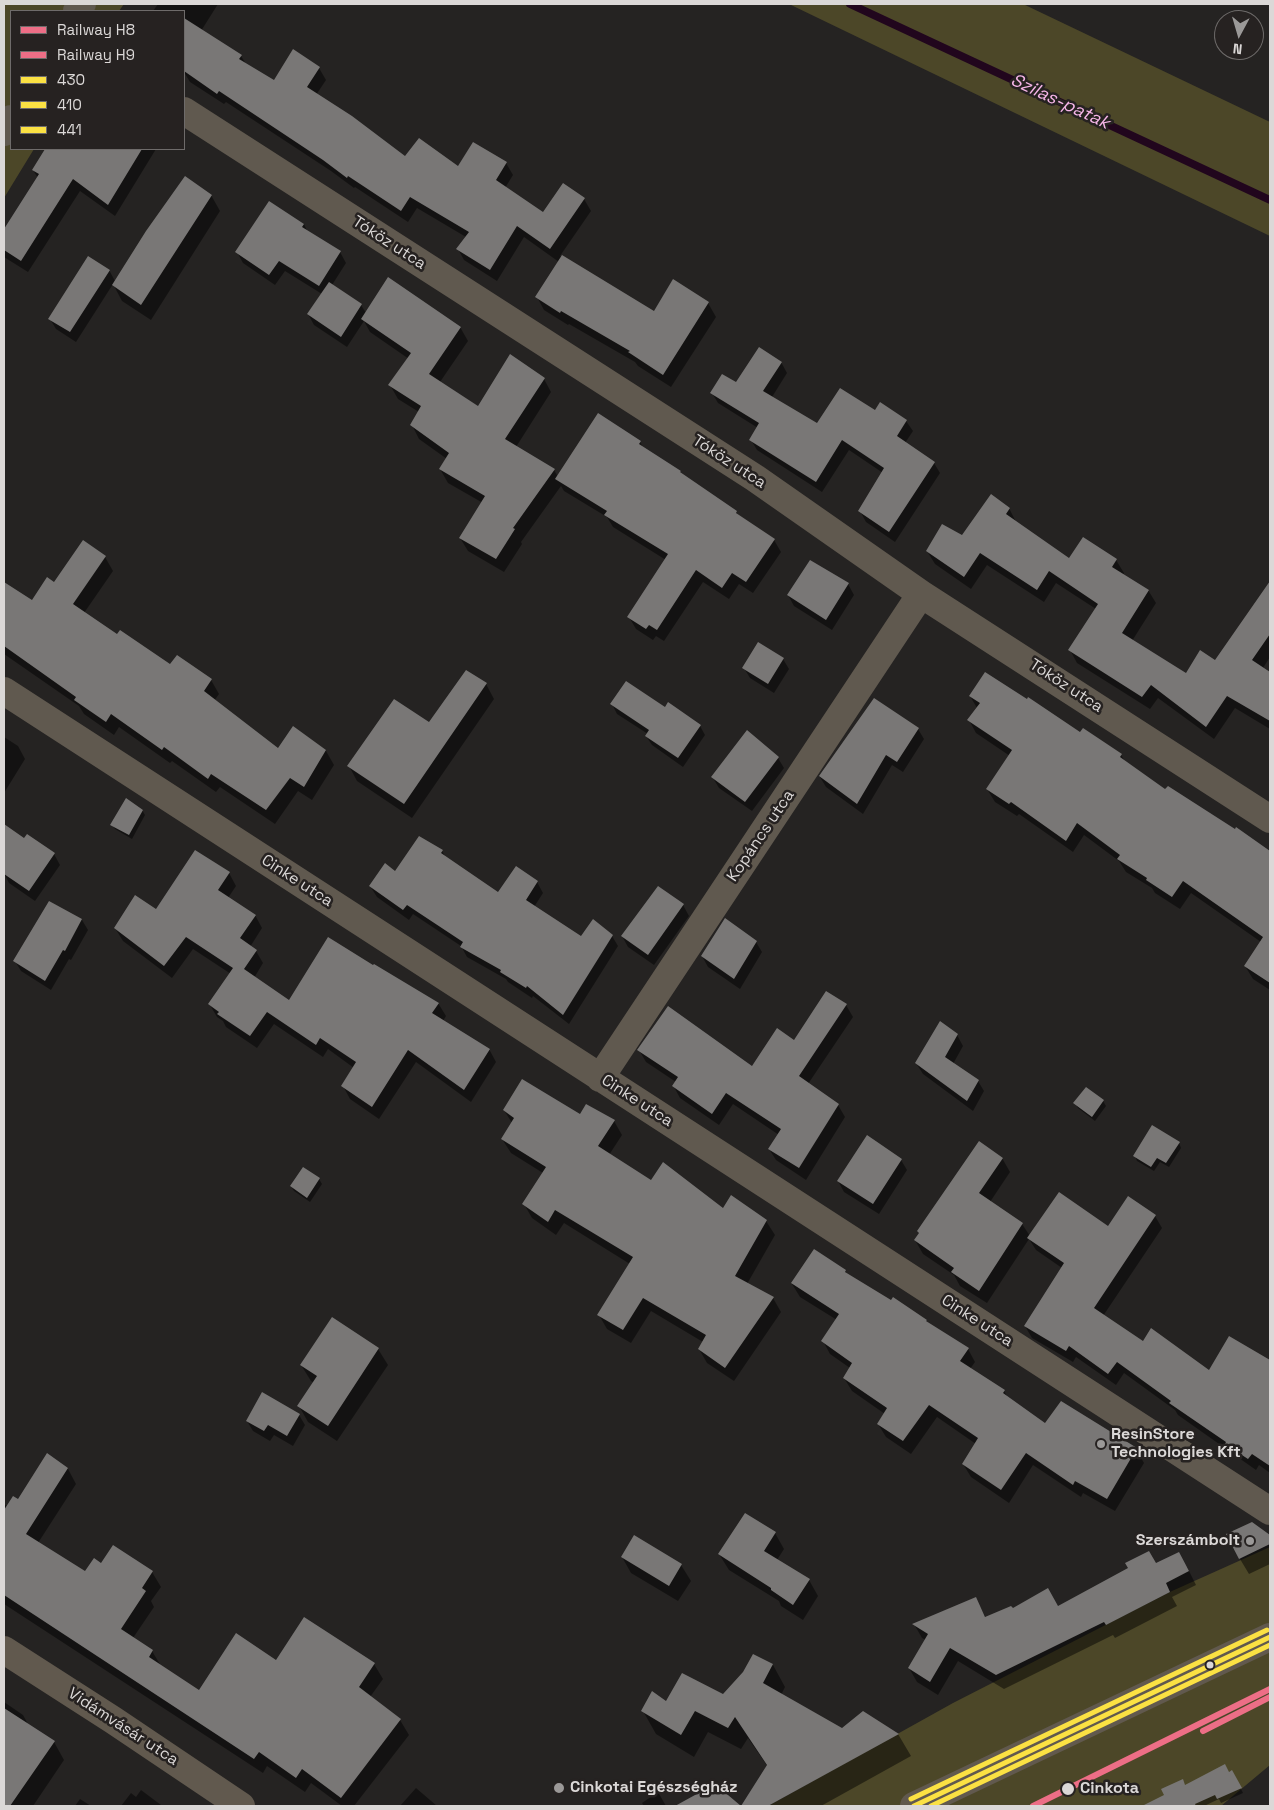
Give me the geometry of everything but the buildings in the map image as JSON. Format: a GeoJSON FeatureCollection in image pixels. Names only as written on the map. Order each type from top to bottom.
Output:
{"type":"FeatureCollection","features":[{"type":"Feature","properties":{"kind":"main road"},"geometry":{"type":"LineString","coordinates":[[914,1806],[1270,1637]]}},
{"type":"Feature","properties":{"kind":"main road","name":"Vidámvásár utca"},"geometry":{"type":"LineString","coordinates":[[4,1650],[241,1806]]}},
{"type":"Feature","properties":{"kind":"street","name":"Tóköz utca"},"geometry":{"type":"LineString","coordinates":[[185,112],[755,478],[921,594],[1270,819]]}},
{"type":"Feature","properties":{"kind":"street"},"geometry":{"type":"LineString","coordinates":[[4,132],[10,121]]}},
{"type":"Feature","properties":{"kind":"street","name":"Kopáncs utca"},"geometry":{"type":"LineString","coordinates":[[600,1078],[921,594]]}},
{"type":"Feature","properties":{"kind":"street","name":"Cinke utca"},"geometry":{"type":"LineString","coordinates":[[4,691],[1270,1511]]}},
{"type":"Feature","properties":{"kind":"shaded area"},"geometry":{"type":"Polygon","coordinates":[[[4,4],[124,4],[120,10],[10,10],[10,150],[33,150],[4,198],[4,4]]]}},
{"type":"Feature","properties":{"kind":"shaded area"},"geometry":{"type":"Polygon","coordinates":[[[789,4],[1023,4],[1270,122],[1270,236],[789,4]]]}},
{"type":"Feature","properties":{"kind":"shaded area"},"geometry":{"type":"Polygon","coordinates":[[[1270,1547],[1270,1765],[1221,1806],[768,1806],[953,1703],[1172,1591],[1270,1547]]]}},
{"type":"Feature","properties":{"kind":"waterway","name":"Szilas-patak"},"geometry":{"type":"LineString","coordinates":[[850,4],[1270,200]]}},
{"type":"Feature","properties":{"kind":"rail line","name":"H8"},"geometry":{"type":"LineString","coordinates":[[1033,1806],[1270,1689]]}},
{"type":"Feature","properties":{"kind":"rail line","name":"H9"},"geometry":{"type":"LineString","coordinates":[[1203,1731],[1270,1697]]}},
{"type":"Feature","properties":{"kind":"transit line","name":"441"},"geometry":{"type":"LineString","coordinates":[[911,1799],[1267,1630]]}},
{"type":"Feature","properties":{"kind":"transit line","name":"430"},"geometry":{"type":"LineString","coordinates":[[914,1806],[1270,1637]]}},
{"type":"Feature","properties":{"kind":"transit line","name":"410"},"geometry":{"type":"LineString","coordinates":[[931,1806],[1270,1645]]}},
{"type":"Feature","properties":{"kind":"place","name":"ResinStore Technologies Kft"},"geometry":{"type":"Point","coordinates":[1101,1444]}},
{"type":"Feature","properties":{"kind":"place","name":"Szerszámbolt"},"geometry":{"type":"Point","coordinates":[1250,1541]}},
{"type":"Feature","properties":{"kind":"place","name":"Cinkotai Egészségház"},"geometry":{"type":"Point","coordinates":[559,1788]}},
{"type":"Feature","properties":{"kind":"place","name":"Cinkota"},"geometry":{"type":"Point","coordinates":[1068,1789]}}]}
